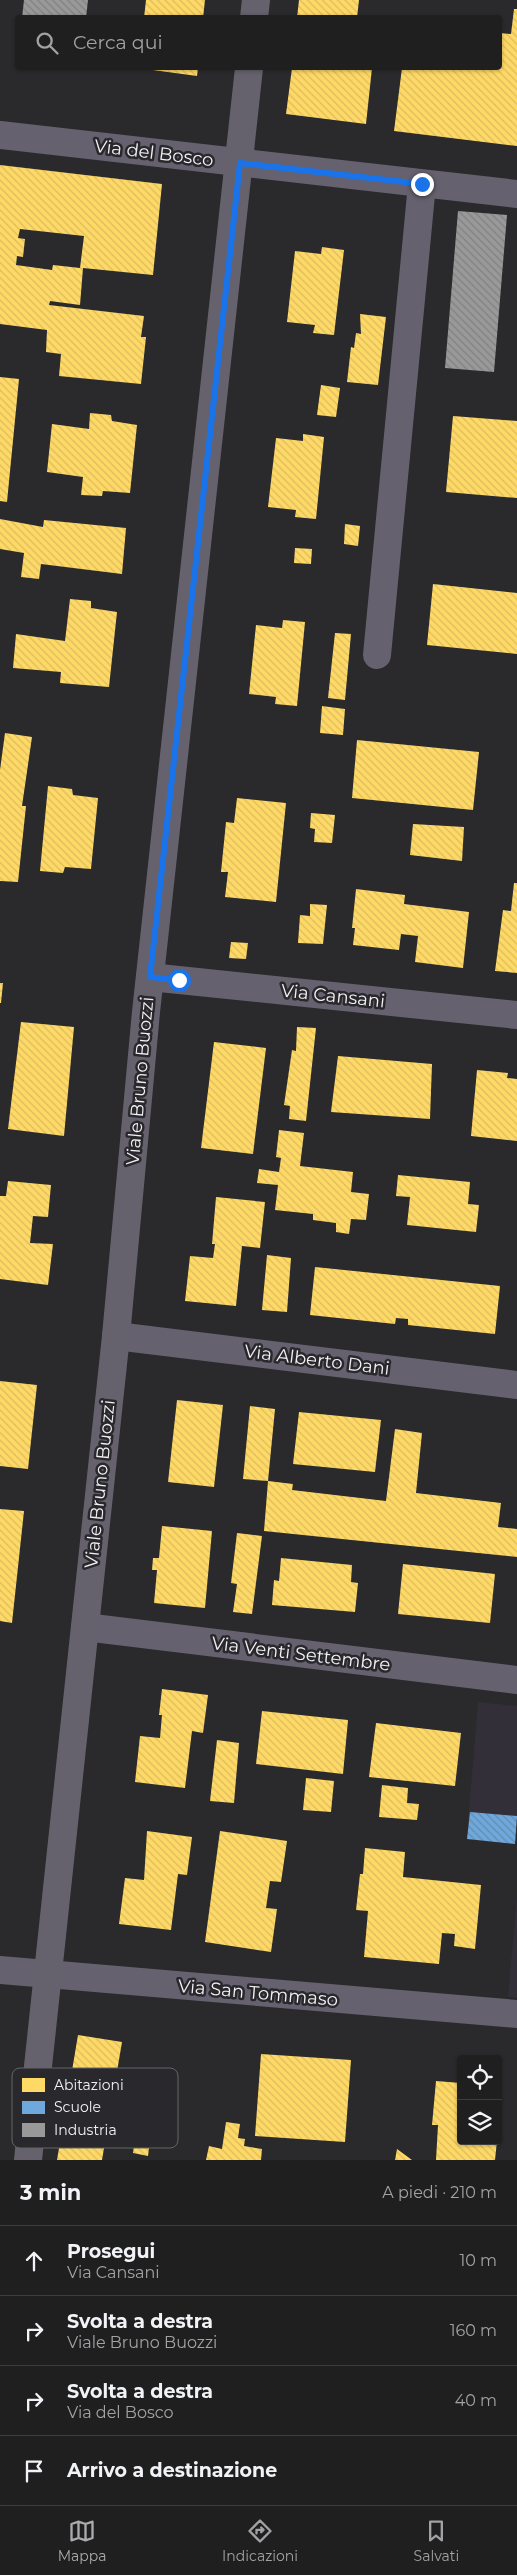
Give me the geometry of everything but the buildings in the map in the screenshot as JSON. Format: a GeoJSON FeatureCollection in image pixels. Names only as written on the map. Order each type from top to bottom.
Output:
{"type":"FeatureCollection","features":[{"type":"Feature","properties":{"kind":"main road"},"geometry":{"type":"LineString","coordinates":[[254,15],[256,0]]}},
{"type":"Feature","properties":{"kind":"main road","name":"Viale Bruno Buozzi"},"geometry":{"type":"LineString","coordinates":[[37,2068],[116,1336],[150,977],[250,70]]}},
{"type":"Feature","properties":{"kind":"street","name":"Via del Bosco"},"geometry":{"type":"LineString","coordinates":[[0,135],[517,194]]}},
{"type":"Feature","properties":{"kind":"street"},"geometry":{"type":"LineString","coordinates":[[377,655],[422,184]]}},
{"type":"Feature","properties":{"kind":"street","name":"Via Cansani"},"geometry":{"type":"LineString","coordinates":[[150,977],[517,1016]]}},
{"type":"Feature","properties":{"kind":"street","name":"Via Alberto Dani"},"geometry":{"type":"LineString","coordinates":[[116,1336],[517,1385]]}},
{"type":"Feature","properties":{"kind":"street","name":"Via Venti Settembre"},"geometry":{"type":"LineString","coordinates":[[85,1627],[517,1680]]}},
{"type":"Feature","properties":{"kind":"street","name":"Via San Tommaso"},"geometry":{"type":"LineString","coordinates":[[0,1970],[46,1976],[517,2014]]}},
{"type":"Feature","properties":{"kind":"shaded area"},"geometry":{"type":"Polygon","coordinates":[[[478,1702],[517,1706],[517,1824],[468,1820],[478,1702]]]}},
{"type":"Feature","properties":{"kind":"shaded area"},"geometry":{"type":"Polygon","coordinates":[[[517,1896],[517,1998],[508,1997],[517,1896]]]}},
{"type":"Feature","properties":{"kind":"route"},"geometry":{"type":"LineString","coordinates":[[179,980],[150,977],[240,163],[422,184]]}}]}
